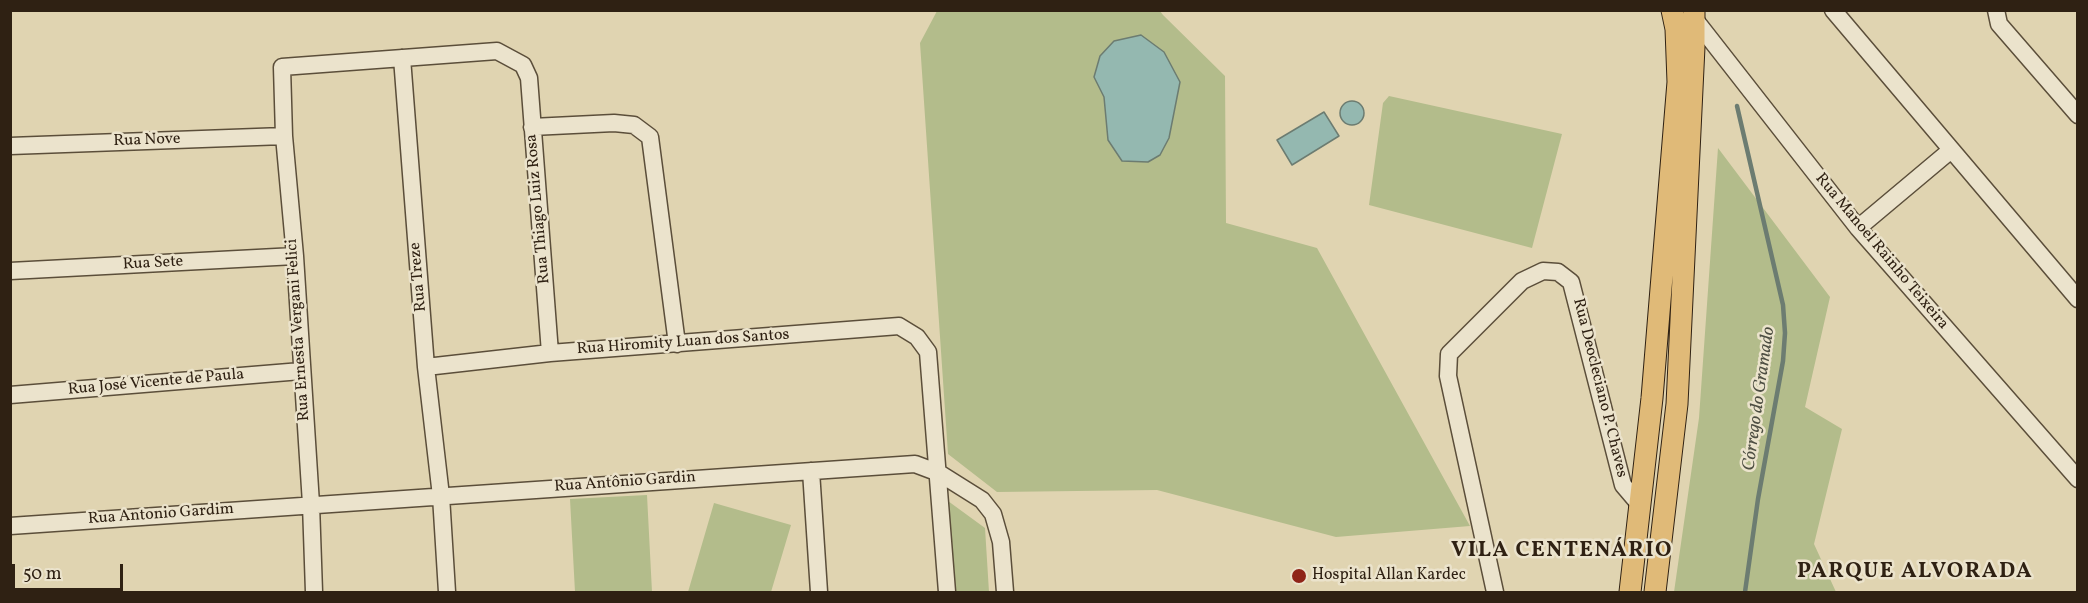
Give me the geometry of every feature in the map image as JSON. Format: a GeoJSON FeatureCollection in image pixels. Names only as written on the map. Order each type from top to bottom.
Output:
{"type":"FeatureCollection","features":[{"type":"Feature","properties":{"kind":"main road"},"geometry":{"type":"LineString","coordinates":[[1630,592],[1652,398],[1678,82],[1676,29],[1672,10]]}},
{"type":"Feature","properties":{"kind":"main road"},"geometry":{"type":"LineString","coordinates":[[1655,592],[1677,405],[1694,47],[1693,14]]}},
{"type":"Feature","properties":{"kind":"street"},"geometry":{"type":"LineString","coordinates":[[1833,10],[2078,299]]}},
{"type":"Feature","properties":{"kind":"street"},"geometry":{"type":"LineString","coordinates":[[1996,10],[1999,24],[2078,115]]}},
{"type":"Feature","properties":{"kind":"street","name":"Rua Manoel Rainho Teixeira"},"geometry":{"type":"LineString","coordinates":[[1693,14],[1858,228],[2078,479]]}},
{"type":"Feature","properties":{"kind":"street","name":"Rua Thiago Luiz Rosa"},"geometry":{"type":"LineString","coordinates":[[402,58],[497,51],[523,65],[528,78],[550,353]]}},
{"type":"Feature","properties":{"kind":"street","name":"Rua Ernesta Vergani Felici"},"geometry":{"type":"LineString","coordinates":[[314,592],[295,256],[284,136],[282,67],[402,58]]}},
{"type":"Feature","properties":{"kind":"street","name":"Rua Treze"},"geometry":{"type":"LineString","coordinates":[[402,58],[426,367],[441,496],[447,592]]}},
{"type":"Feature","properties":{"kind":"street"},"geometry":{"type":"LineString","coordinates":[[532,127],[614,123],[634,125],[650,137],[677,344]]}},
{"type":"Feature","properties":{"kind":"street","name":"Rua Nove"},"geometry":{"type":"LineString","coordinates":[[10,146],[284,136]]}},
{"type":"Feature","properties":{"kind":"street"},"geometry":{"type":"LineString","coordinates":[[1858,228],[1951,150]]}},
{"type":"Feature","properties":{"kind":"street","name":"Rua Sete"},"geometry":{"type":"LineString","coordinates":[[10,272],[295,256]]}},
{"type":"Feature","properties":{"kind":"street","name":"Rua Deocleciano P. Chaves"},"geometry":{"type":"LineString","coordinates":[[1496,592],[1448,376],[1449,354],[1522,281],[1543,271],[1558,272],[1571,282],[1623,485],[1640,505]]}},
{"type":"Feature","properties":{"kind":"street","name":"Rua Hiromity Luan dos Santos"},"geometry":{"type":"LineString","coordinates":[[426,367],[550,353],[899,326],[917,337],[928,352],[939,473]]}},
{"type":"Feature","properties":{"kind":"street","name":"Rua José Vicente de Paula"},"geometry":{"type":"LineString","coordinates":[[10,395],[301,371]]}},
{"type":"Feature","properties":{"kind":"street","name":"Rua Antônio Gardin"},"geometry":{"type":"LineString","coordinates":[[310,504],[915,464],[939,473],[982,500],[993,514],[1001,542],[1005,592]]}},
{"type":"Feature","properties":{"kind":"street"},"geometry":{"type":"LineString","coordinates":[[811,471],[819,592]]}},
{"type":"Feature","properties":{"kind":"street"},"geometry":{"type":"LineString","coordinates":[[939,473],[947,592]]}},
{"type":"Feature","properties":{"kind":"street","name":"Rua Antonio Gardim"},"geometry":{"type":"LineString","coordinates":[[10,526],[310,504]]}},
{"type":"Feature","properties":{"kind":"green space"},"geometry":{"type":"Polygon","coordinates":[[[937,11],[1160,11],[1225,76],[1226,223],[1317,248],[1470,526],[1336,537],[1157,490],[997,492],[948,454],[920,43],[937,11]]]}},
{"type":"Feature","properties":{"kind":"green space"},"geometry":{"type":"Polygon","coordinates":[[[1389,96],[1562,134],[1532,248],[1369,205],[1383,103],[1389,96]]]}},
{"type":"Feature","properties":{"kind":"green space"},"geometry":{"type":"Polygon","coordinates":[[[1718,148],[1830,297],[1805,407],[1842,429],[1814,544],[1836,592],[1674,592],[1699,418],[1718,148]]]}},
{"type":"Feature","properties":{"kind":"green space"},"geometry":{"type":"Polygon","coordinates":[[[647,495],[652,592],[575,592],[570,499],[647,495]]]}},
{"type":"Feature","properties":{"kind":"green space"},"geometry":{"type":"Polygon","coordinates":[[[948,501],[985,528],[989,592],[954,592],[948,501]]]}},
{"type":"Feature","properties":{"kind":"green space"},"geometry":{"type":"Polygon","coordinates":[[[714,503],[791,525],[771,592],[688,592],[714,503]]]}},
{"type":"Feature","properties":{"kind":"water"},"geometry":{"type":"Polygon","coordinates":[[[1141,35],[1164,52],[1180,82],[1169,138],[1160,155],[1148,162],[1122,161],[1108,140],[1104,97],[1094,77],[1100,56],[1114,41],[1141,35]]]}},
{"type":"Feature","properties":{"kind":"water"},"geometry":{"type":"Polygon","coordinates":[[[1352,101],[1360,105],[1364,113],[1360,121],[1352,125],[1344,121],[1340,113],[1344,105],[1352,101]]]}},
{"type":"Feature","properties":{"kind":"water"},"geometry":{"type":"Polygon","coordinates":[[[1324,112],[1339,136],[1292,165],[1277,140],[1324,112]]]}},
{"type":"Feature","properties":{"kind":"waterway","name":"Córrego do Gramado"},"geometry":{"type":"LineString","coordinates":[[1737,106],[1783,305],[1785,333],[1783,361],[1758,499],[1745,592]]}},
{"type":"Feature","properties":{"kind":"place","name":"Hospital Allan Kardec"},"geometry":{"type":"Point","coordinates":[1299,576]}},
{"type":"Feature","properties":{"kind":"district","name":"VILA CENTENÁRIO"},"geometry":{"type":"Point","coordinates":[1562,552]}},
{"type":"Feature","properties":{"kind":"district","name":"PARQUE ALVORADA"},"geometry":{"type":"Point","coordinates":[1915,573]}}]}
